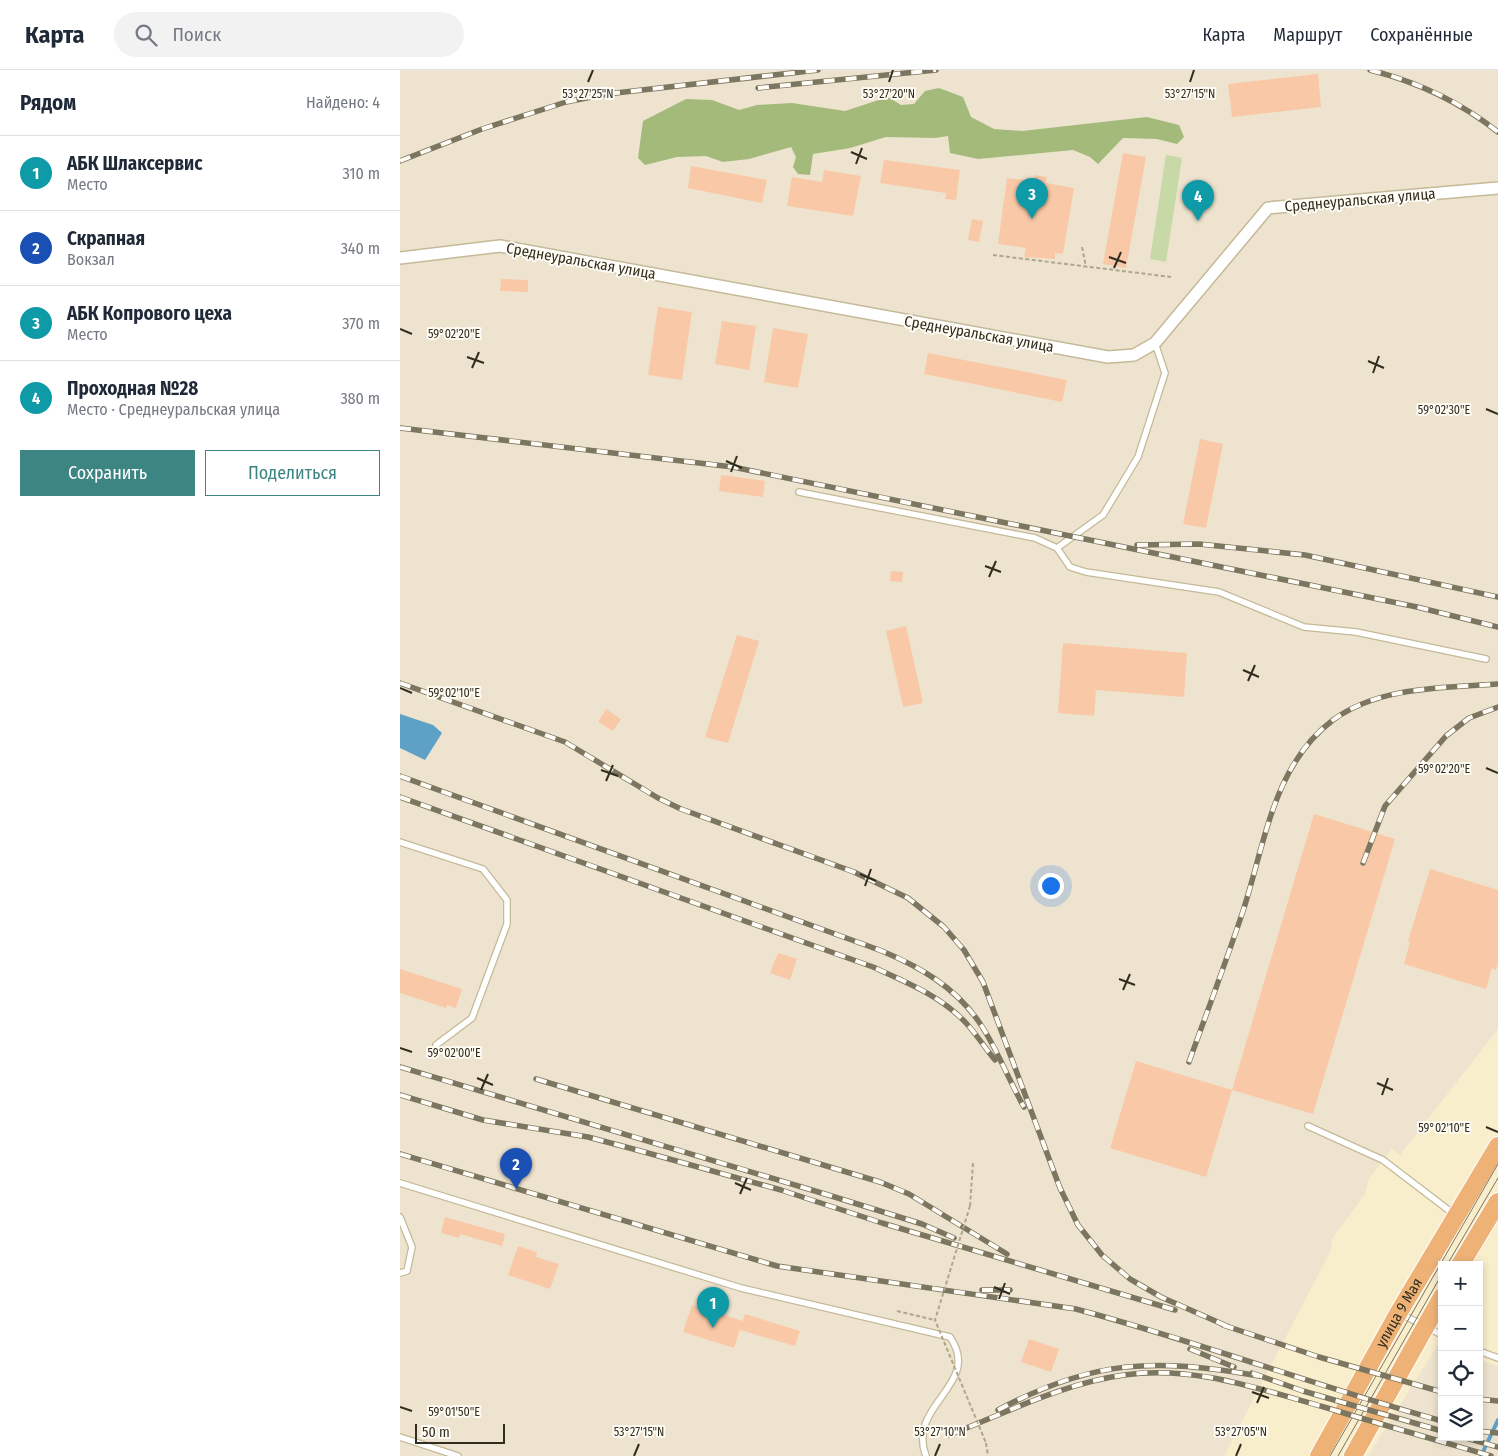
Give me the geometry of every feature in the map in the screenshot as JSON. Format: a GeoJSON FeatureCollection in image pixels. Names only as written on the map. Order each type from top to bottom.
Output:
{"type":"FeatureCollection","features":[{"type":"Feature","properties":{"kind":"main road","name":"улица 9 Мая"},"geometry":{"type":"LineString","coordinates":[[1320,1456],[1399,1312],[1498,1146]]}},
{"type":"Feature","properties":{"kind":"main road"},"geometry":{"type":"LineString","coordinates":[[1462,1261],[1498,1202]]}},
{"type":"Feature","properties":{"kind":"main road","name":"улица 9 Мая"},"geometry":{"type":"LineString","coordinates":[[1353,1456],[1438,1304]]}},
{"type":"Feature","properties":{"kind":"street","name":"Среднеуральская улица"},"geometry":{"type":"LineString","coordinates":[[400,258],[500,246],[1108,358],[1134,355],[1156,343],[1268,208],[1498,188]]}},
{"type":"Feature","properties":{"kind":"lane"},"geometry":{"type":"LineString","coordinates":[[1057,548],[1102,515],[1138,457],[1166,373],[1156,343]]}},
{"type":"Feature","properties":{"kind":"lane"},"geometry":{"type":"LineString","coordinates":[[799,492],[1035,538],[1057,548],[1070,567],[1086,572],[1219,592],[1304,627],[1356,632],[1486,659]]}},
{"type":"Feature","properties":{"kind":"lane"},"geometry":{"type":"LineString","coordinates":[[400,842],[483,870],[507,900],[506,924],[472,1018],[436,1045]]}},
{"type":"Feature","properties":{"kind":"lane"},"geometry":{"type":"LineString","coordinates":[[1308,1126],[1383,1160],[1457,1216]]}},
{"type":"Feature","properties":{"kind":"lane"},"geometry":{"type":"LineString","coordinates":[[400,1183],[740,1288],[950,1337],[957,1349],[959,1368],[925,1424],[921,1435],[926,1456]]}},
{"type":"Feature","properties":{"kind":"lane"},"geometry":{"type":"LineString","coordinates":[[400,1217],[412,1247],[407,1271],[400,1273]]}},
{"type":"Feature","properties":{"kind":"lane"},"geometry":{"type":"LineString","coordinates":[[1399,1312],[1438,1332]]}},
{"type":"Feature","properties":{"kind":"lane"},"geometry":{"type":"LineString","coordinates":[[1483,1352],[1498,1358]]}},
{"type":"Feature","properties":{"kind":"lane"},"geometry":{"type":"LineString","coordinates":[[400,1437],[458,1456]]}},
{"type":"Feature","properties":{"kind":"path"},"geometry":{"type":"LineString","coordinates":[[1082,247],[1086,266]]}},
{"type":"Feature","properties":{"kind":"path"},"geometry":{"type":"LineString","coordinates":[[993,255],[1171,276]]}},
{"type":"Feature","properties":{"kind":"path"},"geometry":{"type":"LineString","coordinates":[[973,1163],[970,1206],[934,1320],[986,1443],[988,1456]]}},
{"type":"Feature","properties":{"kind":"path"},"geometry":{"type":"LineString","coordinates":[[896,1311],[934,1320]]}},
{"type":"Feature","properties":{"kind":"shaded area"},"geometry":{"type":"Polygon","coordinates":[[[400,70],[1498,70],[1498,1029],[1400,1155],[1392,1149],[1369,1178],[1365,1194],[1332,1239],[1331,1250],[1224,1456],[400,1456],[400,70]]]}},
{"type":"Feature","properties":{"kind":"shaded area"},"geometry":{"type":"Polygon","coordinates":[[[1437,1346],[1438,1441],[1483,1441],[1483,1361],[1498,1366],[1498,1456],[1368,1456],[1437,1346]]]}},
{"type":"Feature","properties":{"kind":"green space"},"geometry":{"type":"Polygon","coordinates":[[[939,88],[963,97],[971,117],[994,129],[1022,131],[1147,117],[1179,125],[1184,137],[1177,144],[1157,139],[1123,138],[1098,164],[1090,157],[1073,150],[978,159],[950,153],[948,136],[935,138],[886,137],[850,148],[813,154],[810,175],[798,174],[793,167],[796,157],[791,147],[749,159],[723,162],[706,156],[677,157],[645,165],[638,158],[643,121],[686,99],[712,100],[739,110],[757,105],[792,103],[845,111],[888,97],[901,105],[914,104],[925,91],[939,88]]]}},
{"type":"Feature","properties":{"kind":"green space"},"geometry":{"type":"Polygon","coordinates":[[[1166,155],[1182,158],[1166,262],[1150,259],[1166,155]]]}},
{"type":"Feature","properties":{"kind":"water"},"geometry":{"type":"Polygon","coordinates":[[[400,714],[433,725],[442,733],[425,760],[400,748],[400,714]]]}},
{"type":"Feature","properties":{"kind":"building"},"geometry":{"type":"Polygon","coordinates":[[[1318,74],[1321,107],[1232,117],[1228,84],[1318,74]]]}},
{"type":"Feature","properties":{"kind":"building"},"geometry":{"type":"Polygon","coordinates":[[[1123,153],[1146,157],[1126,268],[1103,264],[1123,153]]]}},
{"type":"Feature","properties":{"kind":"building"},"geometry":{"type":"Polygon","coordinates":[[[884,160],[960,170],[956,200],[945,199],[946,193],[880,183],[884,160]]]}},
{"type":"Feature","properties":{"kind":"building"},"geometry":{"type":"Polygon","coordinates":[[[691,166],[767,180],[762,203],[688,188],[691,166]]]}},
{"type":"Feature","properties":{"kind":"building"},"geometry":{"type":"Polygon","coordinates":[[[824,170],[861,176],[853,216],[787,206],[792,177],[822,182],[824,170]]]}},
{"type":"Feature","properties":{"kind":"building"},"geometry":{"type":"Polygon","coordinates":[[[1035,175],[1047,177],[1046,183],[1074,188],[1063,254],[1055,253],[1055,259],[1024,257],[1026,248],[998,244],[1007,178],[1034,181],[1035,175]]]}},
{"type":"Feature","properties":{"kind":"building"},"geometry":{"type":"Polygon","coordinates":[[[972,219],[983,221],[979,242],[968,240],[972,219]]]}},
{"type":"Feature","properties":{"kind":"building"},"geometry":{"type":"Polygon","coordinates":[[[501,279],[528,280],[528,292],[500,291],[501,279]]]}},
{"type":"Feature","properties":{"kind":"building"},"geometry":{"type":"Polygon","coordinates":[[[658,307],[692,312],[682,380],[648,375],[658,307]]]}},
{"type":"Feature","properties":{"kind":"building"},"geometry":{"type":"Polygon","coordinates":[[[722,321],[756,326],[749,370],[715,364],[722,321]]]}},
{"type":"Feature","properties":{"kind":"building"},"geometry":{"type":"Polygon","coordinates":[[[773,328],[808,334],[798,388],[764,382],[773,328]]]}},
{"type":"Feature","properties":{"kind":"building"},"geometry":{"type":"Polygon","coordinates":[[[928,353],[1067,380],[1062,402],[924,374],[928,353]]]}},
{"type":"Feature","properties":{"kind":"building"},"geometry":{"type":"Polygon","coordinates":[[[1200,439],[1223,444],[1206,528],[1183,524],[1200,439]]]}},
{"type":"Feature","properties":{"kind":"building"},"geometry":{"type":"Polygon","coordinates":[[[721,475],[765,481],[763,497],[719,491],[721,475]]]}},
{"type":"Feature","properties":{"kind":"building"},"geometry":{"type":"Polygon","coordinates":[[[891,571],[903,572],[902,582],[890,581],[891,571]]]}},
{"type":"Feature","properties":{"kind":"building"},"geometry":{"type":"Polygon","coordinates":[[[906,626],[923,703],[903,707],[886,631],[906,626]]]}},
{"type":"Feature","properties":{"kind":"building"},"geometry":{"type":"Polygon","coordinates":[[[737,635],[759,641],[728,743],[705,737],[737,635]]]}},
{"type":"Feature","properties":{"kind":"building"},"geometry":{"type":"Polygon","coordinates":[[[1063,643],[1187,653],[1184,697],[1096,690],[1094,716],[1058,713],[1063,643]]]}},
{"type":"Feature","properties":{"kind":"building"},"geometry":{"type":"Polygon","coordinates":[[[606,709],[621,719],[613,731],[598,722],[606,709]]]}},
{"type":"Feature","properties":{"kind":"building"},"geometry":{"type":"Polygon","coordinates":[[[1314,814],[1395,839],[1313,1114],[1232,1090],[1314,814]]]}},
{"type":"Feature","properties":{"kind":"building"},"geometry":{"type":"Polygon","coordinates":[[[1430,869],[1498,890],[1498,963],[1496,970],[1492,968],[1486,989],[1404,964],[1410,942],[1408,941],[1430,869]]]}},
{"type":"Feature","properties":{"kind":"building"},"geometry":{"type":"Polygon","coordinates":[[[778,953],[797,959],[790,980],[770,973],[778,953]]]}},
{"type":"Feature","properties":{"kind":"building"},"geometry":{"type":"Polygon","coordinates":[[[400,969],[462,989],[456,1008],[447,1005],[446,1008],[400,993],[400,969]]]}},
{"type":"Feature","properties":{"kind":"building"},"geometry":{"type":"Polygon","coordinates":[[[1136,1061],[1232,1090],[1206,1177],[1110,1148],[1136,1061]]]}},
{"type":"Feature","properties":{"kind":"building"},"geometry":{"type":"Polygon","coordinates":[[[445,1217],[505,1234],[502,1246],[460,1234],[459,1238],[441,1233],[445,1217]]]}},
{"type":"Feature","properties":{"kind":"building"},"geometry":{"type":"Polygon","coordinates":[[[518,1246],[537,1252],[536,1257],[559,1264],[550,1289],[508,1275],[518,1246]]]}},
{"type":"Feature","properties":{"kind":"building"},"geometry":{"type":"Polygon","coordinates":[[[692,1305],[743,1321],[745,1314],[800,1331],[795,1346],[740,1330],[741,1326],[734,1348],[683,1332],[692,1305]]]}},
{"type":"Feature","properties":{"kind":"building"},"geometry":{"type":"Polygon","coordinates":[[[1029,1339],[1059,1349],[1051,1372],[1021,1362],[1029,1339]]]}},
{"type":"Feature","properties":{"kind":"waterway"},"geometry":{"type":"LineString","coordinates":[[1481,1456],[1498,1420]]}},
{"type":"Feature","properties":{"kind":"tram line"},"geometry":{"type":"LineString","coordinates":[[1330,1456],[1498,1164]]}},
{"type":"Feature","properties":{"kind":"tram line"},"geometry":{"type":"LineString","coordinates":[[1449,1261],[1498,1178]]}},
{"type":"Feature","properties":{"kind":"tram line"},"geometry":{"type":"LineString","coordinates":[[1338,1456],[1438,1281]]}},
{"type":"Feature","properties":{"kind":"railway"},"geometry":{"type":"LineString","coordinates":[[400,161],[482,129],[566,102],[607,94],[818,70]]}},
{"type":"Feature","properties":{"kind":"railway"},"geometry":{"type":"LineString","coordinates":[[758,88],[936,70]]}},
{"type":"Feature","properties":{"kind":"railway"},"geometry":{"type":"LineString","coordinates":[[1370,70],[1405,80],[1437,94],[1468,111],[1498,132]]}},
{"type":"Feature","properties":{"kind":"railway"},"geometry":{"type":"LineString","coordinates":[[400,428],[733,467],[1417,607],[1498,627]]}},
{"type":"Feature","properties":{"kind":"railway"},"geometry":{"type":"LineString","coordinates":[[1137,545],[1199,544],[1305,555],[1498,597]]}},
{"type":"Feature","properties":{"kind":"railway"},"geometry":{"type":"LineString","coordinates":[[400,683],[565,742],[658,798],[681,809],[854,872],[908,898],[944,927],[964,950],[983,982],[1060,1188],[1078,1225],[1102,1255],[1130,1279],[1161,1297],[1229,1327]]}},
{"type":"Feature","properties":{"kind":"railway"},"geometry":{"type":"LineString","coordinates":[[1189,1062],[1243,911],[1274,807],[1297,759],[1313,738],[1333,720],[1351,709],[1391,695],[1434,688],[1498,684]]}},
{"type":"Feature","properties":{"kind":"railway"},"geometry":{"type":"LineString","coordinates":[[1363,863],[1385,806],[1446,736],[1469,718],[1498,707]]}},
{"type":"Feature","properties":{"kind":"railway"},"geometry":{"type":"LineString","coordinates":[[400,776],[882,951],[910,964],[948,988],[970,1010],[991,1042],[1024,1107]]}},
{"type":"Feature","properties":{"kind":"railway"},"geometry":{"type":"LineString","coordinates":[[400,797],[873,967],[898,978],[923,990],[956,1013],[974,1032],[995,1060]]}},
{"type":"Feature","properties":{"kind":"railway"},"geometry":{"type":"LineString","coordinates":[[400,1067],[825,1194],[922,1224],[954,1238]]}},
{"type":"Feature","properties":{"kind":"railway"},"geometry":{"type":"LineString","coordinates":[[536,1079],[880,1182],[909,1194],[1007,1254]]}},
{"type":"Feature","properties":{"kind":"railway"},"geometry":{"type":"LineString","coordinates":[[400,1095],[483,1120],[588,1137],[637,1150],[781,1190],[882,1223],[1175,1310]]}},
{"type":"Feature","properties":{"kind":"railway"},"geometry":{"type":"LineString","coordinates":[[400,1154],[777,1266],[1076,1309],[1438,1420]]}},
{"type":"Feature","properties":{"kind":"railway"},"geometry":{"type":"LineString","coordinates":[[982,1290],[1010,1290]]}},
{"type":"Feature","properties":{"kind":"railway"},"geometry":{"type":"LineString","coordinates":[[1223,1325],[1319,1357],[1438,1391]]}},
{"type":"Feature","properties":{"kind":"railway"},"geometry":{"type":"LineString","coordinates":[[1190,1349],[1234,1367]]}},
{"type":"Feature","properties":{"kind":"railway"},"geometry":{"type":"LineString","coordinates":[[998,1410],[1032,1393],[1065,1381],[1095,1372],[1125,1367],[1156,1365],[1187,1367],[1259,1376]]}},
{"type":"Feature","properties":{"kind":"railway"},"geometry":{"type":"LineString","coordinates":[[949,1435],[1035,1400],[1079,1385],[1124,1375],[1175,1373],[1226,1380],[1250,1386],[1491,1456]]}},
{"type":"Feature","properties":{"kind":"railway"},"geometry":{"type":"LineString","coordinates":[[1252,1373],[1303,1391],[1438,1430]]}},
{"type":"Feature","properties":{"kind":"railway"},"geometry":{"type":"LineString","coordinates":[[1483,1399],[1498,1401]]}},
{"type":"Feature","properties":{"kind":"railway"},"geometry":{"type":"LineString","coordinates":[[1483,1431],[1498,1433]]}},
{"type":"Feature","properties":{"kind":"railway"},"geometry":{"type":"LineString","coordinates":[[1477,1441],[1498,1447]]}},
{"type":"Feature","properties":{"kind":"place","name":"АБК Копрового цеха"},"geometry":{"type":"Point","coordinates":[1032,219]}},
{"type":"Feature","properties":{"kind":"place","name":"Проходная №28"},"geometry":{"type":"Point","coordinates":[1198,221]}},
{"type":"Feature","properties":{"kind":"place","name":"Скрапная"},"geometry":{"type":"Point","coordinates":[516,1189]}},
{"type":"Feature","properties":{"kind":"place","name":"АБК Шлаксервис"},"geometry":{"type":"Point","coordinates":[713,1328]}}]}
